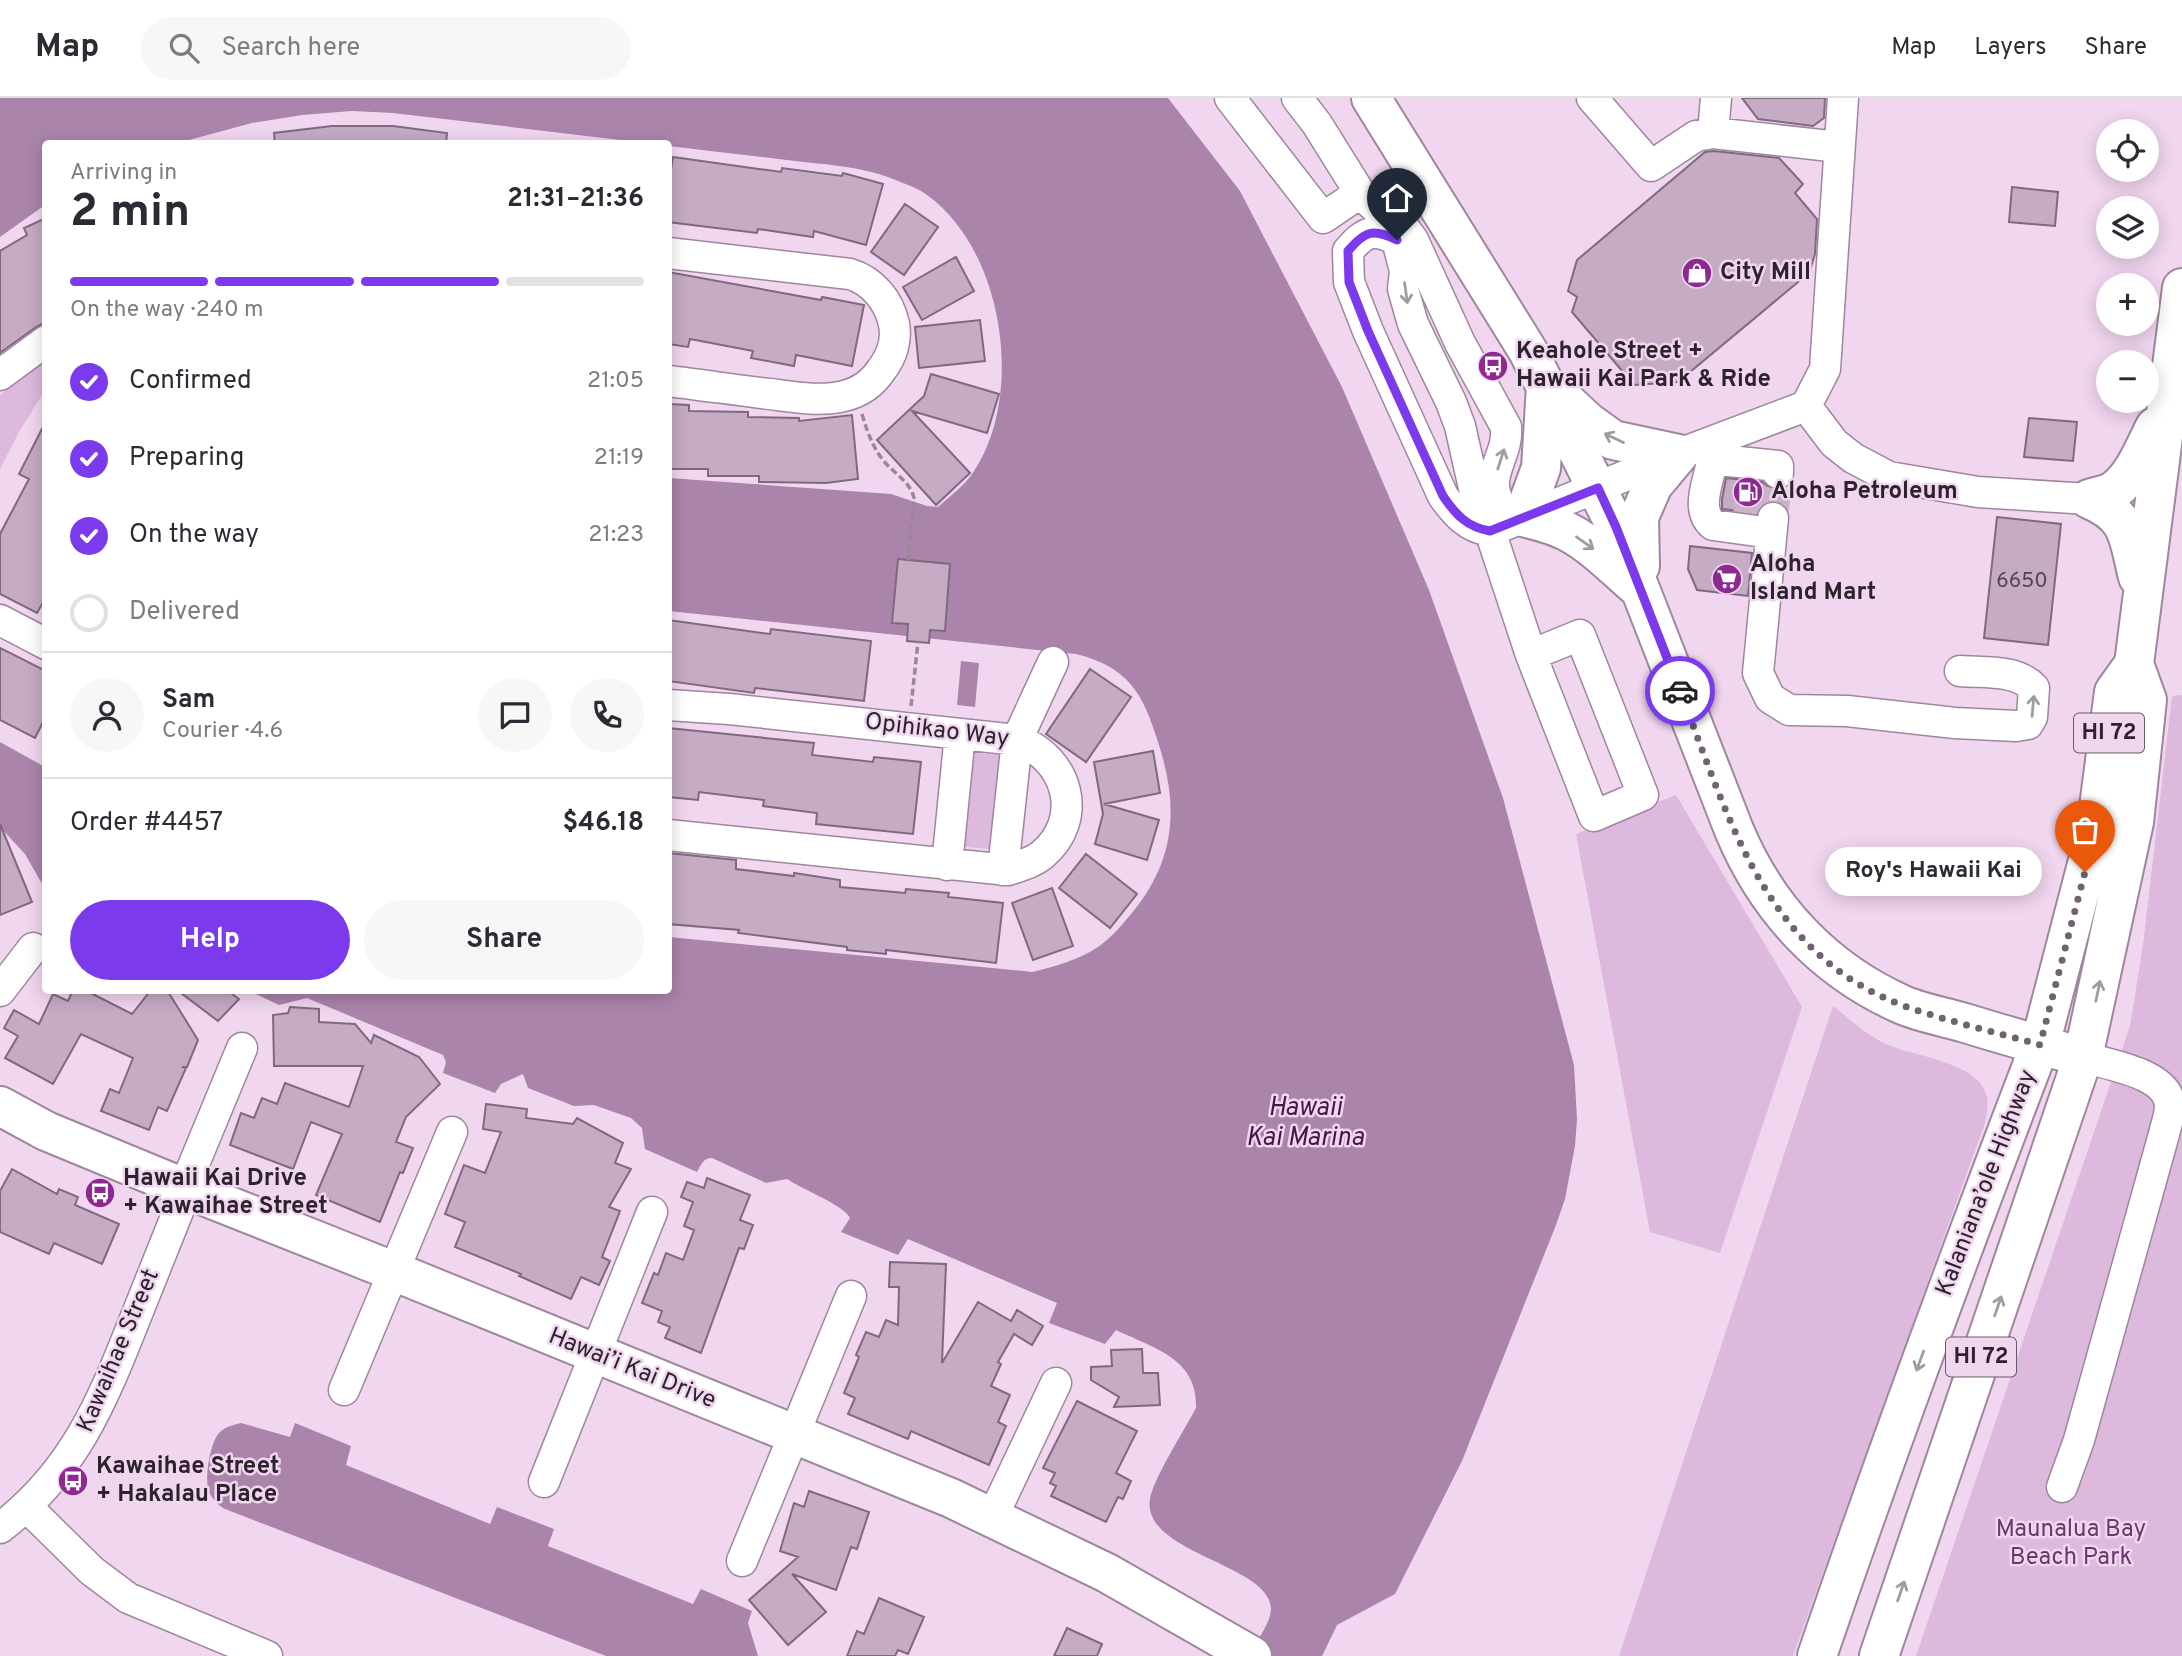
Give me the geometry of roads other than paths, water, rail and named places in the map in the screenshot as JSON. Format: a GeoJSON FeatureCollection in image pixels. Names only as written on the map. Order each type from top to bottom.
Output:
{"type":"FeatureCollection","features":[{"type":"Feature","properties":{"kind":"main road"},"geometry":{"type":"LineString","coordinates":[[1371,98],[1546,383],[1616,527],[1744,853],[1768,896],[1799,934],[1856,981],[1906,1006],[2082,1057]]}},
{"type":"Feature","properties":{"kind":"main road","name":"Kalaniana’ole Highway"},"geometry":{"type":"LineString","coordinates":[[1879,1656],[2082,1057],[2134,822],[2147,700],[2134,664],[2182,288]]}},
{"type":"Feature","properties":{"kind":"main road"},"geometry":{"type":"LineString","coordinates":[[1546,383],[1588,422],[1613,440],[1679,454],[1653,485],[1639,517],[1640,590]]}},
{"type":"Feature","properties":{"kind":"main road"},"geometry":{"type":"LineString","coordinates":[[1506,524],[1541,468],[1546,383]]}},
{"type":"Feature","properties":{"kind":"main road"},"geometry":{"type":"LineString","coordinates":[[2089,499],[2114,491],[2135,466],[2167,402]]}},
{"type":"Feature","properties":{"kind":"main road"},"geometry":{"type":"LineString","coordinates":[[2089,499],[2108,507],[2120,518],[2143,596]]}},
{"type":"Feature","properties":{"kind":"main road"},"geometry":{"type":"LineString","coordinates":[[1506,524],[1545,523],[1570,533],[1593,549],[1640,590]]}},
{"type":"Feature","properties":{"kind":"main road","name":"Kalaniana’ole Highway"},"geometry":{"type":"LineString","coordinates":[[1817,1656],[1912,1382],[2040,1045],[2095,830],[2114,692],[2134,664]]}},
{"type":"Feature","properties":{"kind":"main road","name":"Hawai’i Kai Drive"},"geometry":{"type":"LineString","coordinates":[[0,1106],[46,1131],[185,1189],[393,1271],[993,1517],[1107,1573],[1241,1650]]}},
{"type":"Feature","properties":{"kind":"street"},"geometry":{"type":"LineString","coordinates":[[1297,98],[1317,124],[1360,194],[1405,229],[1413,240],[1460,343],[1506,428],[1507,441],[1494,481],[1506,524],[1531,655],[1594,816],[1643,795],[1580,635],[1531,655]]}},
{"type":"Feature","properties":{"kind":"street"},"geometry":{"type":"LineString","coordinates":[[1592,98],[1651,166],[1696,136],[1713,132],[1839,147]]}},
{"type":"Feature","properties":{"kind":"street"},"geometry":{"type":"LineString","coordinates":[[1713,132],[1716,98]]}},
{"type":"Feature","properties":{"kind":"street"},"geometry":{"type":"LineString","coordinates":[[1506,524],[1484,510],[1476,497],[1460,426],[1413,324],[1403,289],[1405,271],[1397,240],[1381,232],[1361,236],[1348,251],[1349,282],[1368,331],[1443,496],[1457,517],[1477,529],[1506,524],[1805,406],[1825,369],[1843,98]]}},
{"type":"Feature","properties":{"kind":"street"},"geometry":{"type":"LineString","coordinates":[[1234,99],[1322,218],[1360,194]]}},
{"type":"Feature","properties":{"kind":"street"},"geometry":{"type":"LineString","coordinates":[[672,254],[861,277],[872,285],[889,308],[895,335],[888,362],[877,377],[858,392],[830,399],[672,381]]}},
{"type":"Feature","properties":{"kind":"street"},"geometry":{"type":"LineString","coordinates":[[0,375],[42,344]]}},
{"type":"Feature","properties":{"kind":"street"},"geometry":{"type":"LineString","coordinates":[[1805,406],[1834,443],[1853,458],[1889,477],[1978,492],[2089,499]]}},
{"type":"Feature","properties":{"kind":"street"},"geometry":{"type":"LineString","coordinates":[[1746,430],[1761,469],[1719,460],[1711,466],[1703,508],[1705,519],[1713,525],[1760,524],[1765,616],[1758,673],[1770,698],[1789,710],[1847,711],[1955,723],[2016,726],[2028,724],[2032,717],[2034,688],[2026,680],[2009,675],[1960,671]]}},
{"type":"Feature","properties":{"kind":"street"},"geometry":{"type":"LineString","coordinates":[[0,620],[42,642]]}},
{"type":"Feature","properties":{"kind":"street"},"geometry":{"type":"LineString","coordinates":[[1003,870],[1017,740],[1053,662]]}},
{"type":"Feature","properties":{"kind":"street","name":"Opihikao Way"},"geometry":{"type":"LineString","coordinates":[[672,705],[1017,740],[1031,744],[1051,761],[1060,773],[1067,804],[1060,832],[1052,845],[1026,865],[1003,870],[672,835]]}},
{"type":"Feature","properties":{"kind":"street"},"geometry":{"type":"LineString","coordinates":[[947,865],[960,734]]}},
{"type":"Feature","properties":{"kind":"street"},"geometry":{"type":"LineString","coordinates":[[0,991],[33,948]]}},
{"type":"Feature","properties":{"kind":"street","name":"Kawaihae Street"},"geometry":{"type":"LineString","coordinates":[[0,1528],[26,1506],[68,1459],[85,1435],[100,1406],[242,1048]]}},
{"type":"Feature","properties":{"kind":"street"},"geometry":{"type":"LineString","coordinates":[[2062,1487],[2079,1440],[2170,1105],[2165,1089],[2145,1075],[2082,1057]]}},
{"type":"Feature","properties":{"kind":"street"},"geometry":{"type":"LineString","coordinates":[[344,1390],[452,1132]]}},
{"type":"Feature","properties":{"kind":"street"},"geometry":{"type":"LineString","coordinates":[[544,1482],[652,1212]]}},
{"type":"Feature","properties":{"kind":"street"},"geometry":{"type":"LineString","coordinates":[[742,1561],[851,1296]]}},
{"type":"Feature","properties":{"kind":"street"},"geometry":{"type":"LineString","coordinates":[[993,1517],[1056,1383]]}},
{"type":"Feature","properties":{"kind":"street"},"geometry":{"type":"LineString","coordinates":[[26,1506],[92,1571],[128,1598],[267,1656]]}},
{"type":"Feature","properties":{"kind":"water","name":"Hawaii Kai Marina"},"geometry":{"type":"Polygon","coordinates":[[[0,98],[1168,98],[1240,191],[1342,387],[1429,590],[1503,798],[1574,1065],[1577,1119],[1565,1199],[1462,1461],[1395,1594],[1337,1625],[1322,1656],[1248,1656],[1266,1627],[1270,1614],[1271,1608],[1265,1593],[1250,1580],[1184,1546],[1165,1533],[1153,1517],[1150,1499],[1152,1490],[1196,1408],[1195,1391],[1190,1377],[1171,1357],[1116,1330],[1105,1344],[1049,1323],[1057,1303],[908,1239],[898,1255],[841,1232],[850,1218],[846,1213],[787,1179],[766,1183],[712,1158],[704,1161],[697,1172],[645,1149],[642,1128],[631,1118],[594,1105],[574,1106],[528,1088],[523,1074],[501,1084],[495,1093],[443,1073],[446,1062],[443,1055],[307,998],[279,1005],[255,994],[672,994],[672,937],[1033,972],[1091,952],[1120,927],[1147,893],[1158,872],[1165,852],[1171,810],[1165,766],[1146,709],[1131,684],[1109,666],[1076,654],[672,611],[672,478],[891,494],[938,507],[972,474],[989,442],[999,406],[1002,366],[999,326],[989,287],[974,251],[953,220],[920,191],[886,176],[835,165],[672,146],[672,140],[621,140],[393,113],[352,111],[252,123],[189,140],[42,140],[42,207],[0,237],[0,98]]]}},
{"type":"Feature","properties":{"kind":"water"},"geometry":{"type":"Polygon","coordinates":[[[961,661],[979,663],[975,707],[957,705],[961,661]]]}},
{"type":"Feature","properties":{"kind":"water"},"geometry":{"type":"Polygon","coordinates":[[[0,742],[42,765],[42,884],[25,854],[0,827],[0,742]]]}},
{"type":"Feature","properties":{"kind":"water"},"geometry":{"type":"Polygon","coordinates":[[[241,1423],[290,1437],[295,1423],[351,1446],[346,1465],[490,1524],[497,1507],[554,1529],[548,1546],[693,1604],[701,1589],[752,1611],[748,1623],[758,1656],[606,1656],[225,1509],[209,1492],[209,1461],[213,1443],[220,1432],[241,1423]]]}},
{"type":"Feature","properties":{"kind":"tunnel"},"geometry":{"type":"LineString","coordinates":[[1748,515],[1752,470]]}},
{"type":"Feature","properties":{"kind":"tunnel"},"geometry":{"type":"LineString","coordinates":[[1773,518],[1778,473]]}},
{"type":"Feature","properties":{"kind":"place","name":"City Mill"},"geometry":{"type":"Point","coordinates":[1697,273]}},
{"type":"Feature","properties":{"kind":"place","name":"Keahole Street + Hawaii Kai Park & Ride"},"geometry":{"type":"Point","coordinates":[1493,366]}},
{"type":"Feature","properties":{"kind":"place","name":"Aloha Petroleum"},"geometry":{"type":"Point","coordinates":[1748,492]}},
{"type":"Feature","properties":{"kind":"place","name":"Aloha Island Mart"},"geometry":{"type":"Point","coordinates":[1727,579]}},
{"type":"Feature","properties":{"kind":"place","name":"Roy's Hawaii Kai"},"geometry":{"type":"Point","coordinates":[2085,872]}},
{"type":"Feature","properties":{"kind":"place","name":"Hawaii Kai Drive + Kawaihae Street"},"geometry":{"type":"Point","coordinates":[100,1193]}},
{"type":"Feature","properties":{"kind":"place","name":"Kawaihae Street + Hakalau Place"},"geometry":{"type":"Point","coordinates":[73,1481]}},
{"type":"Feature","properties":{"kind":"park label","name":"Maunalua Bay Beach Park"},"geometry":{"type":"Point","coordinates":[2071,1544]}}]}
